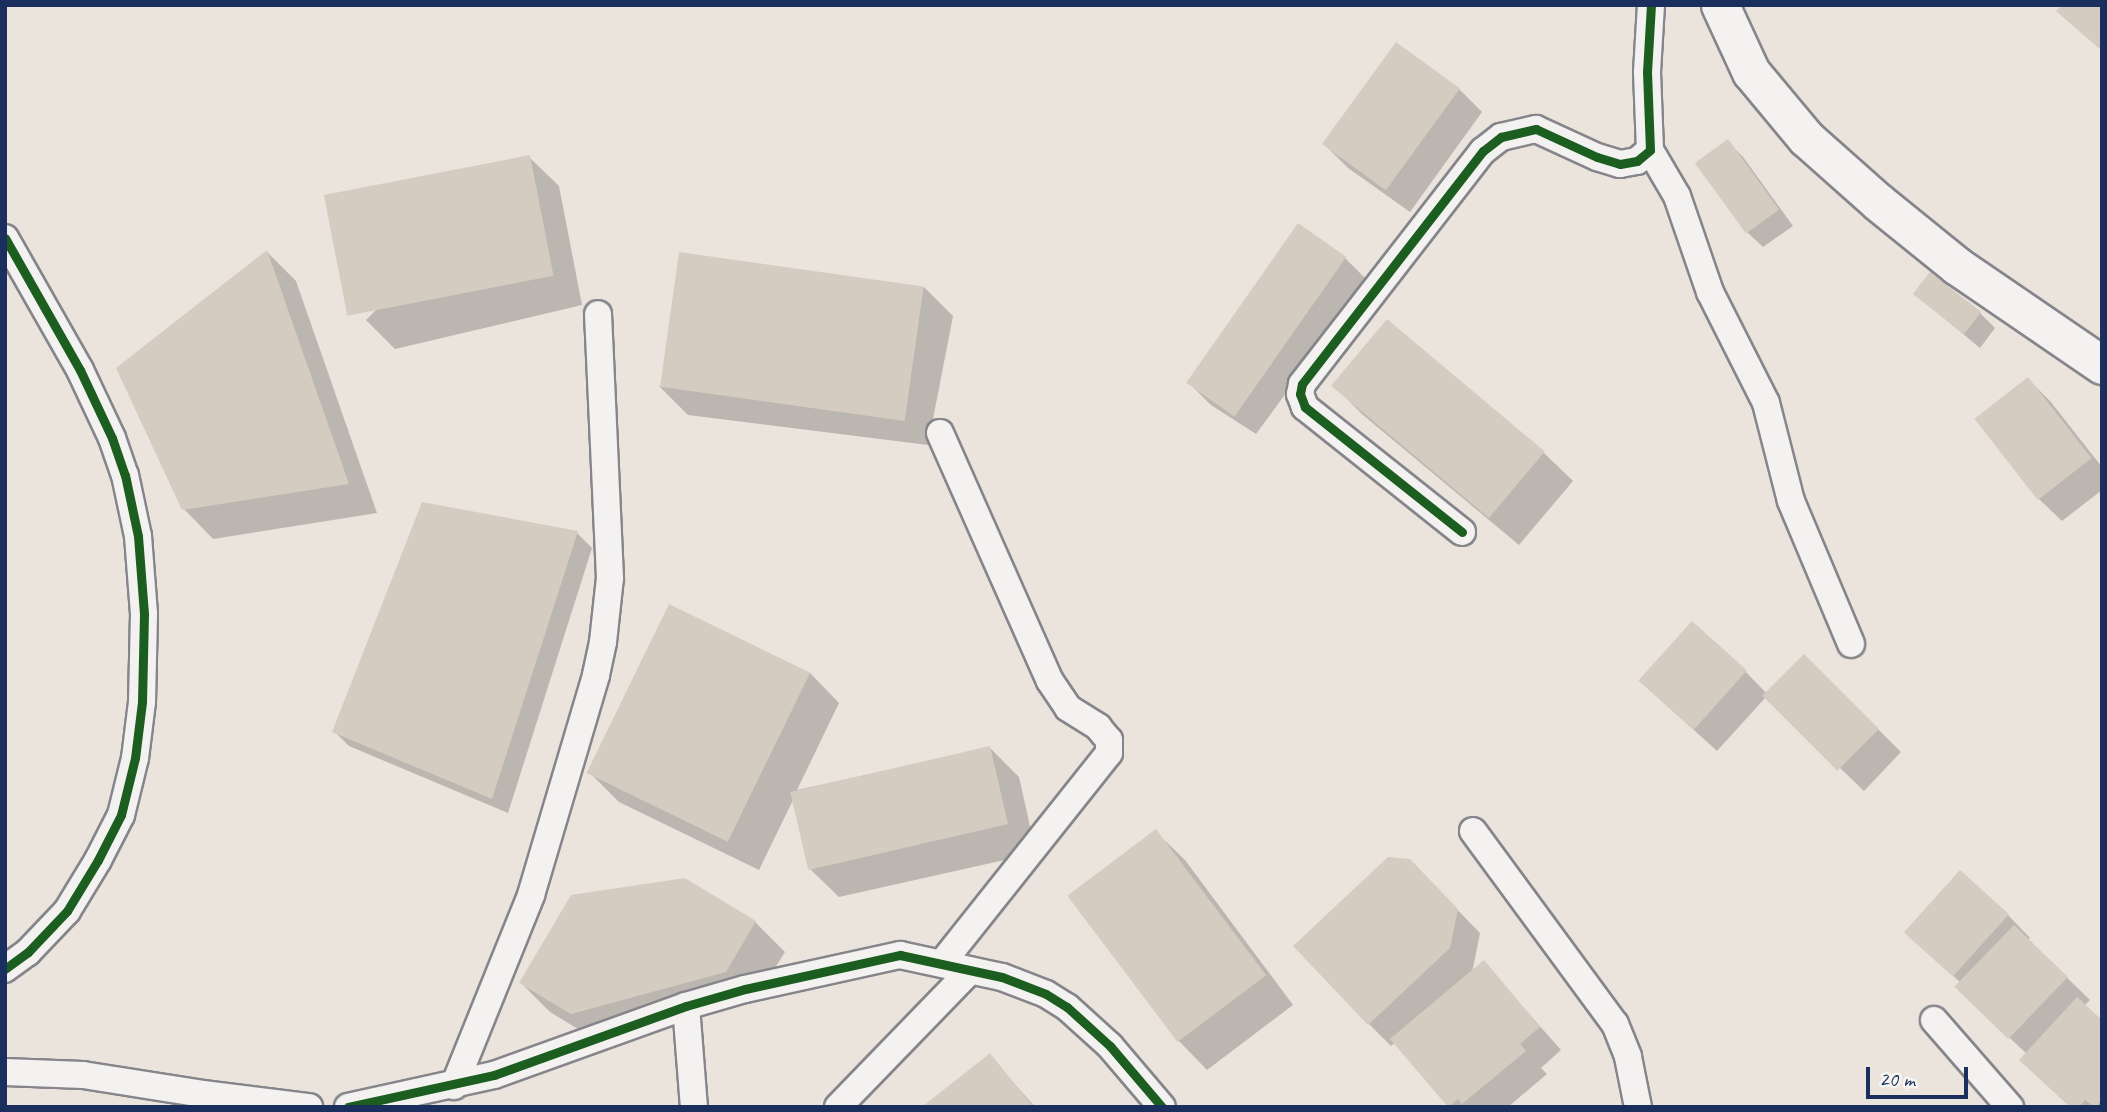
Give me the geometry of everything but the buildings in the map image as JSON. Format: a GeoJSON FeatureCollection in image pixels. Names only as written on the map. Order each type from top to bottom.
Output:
{"type":"FeatureCollection","features":[{"type":"Feature","properties":{"kind":"street"},"geometry":{"type":"LineString","coordinates":[[1650,5],[1647,72],[1650,150],[1677,196],[1710,292],[1766,403],[1791,501],[1850,644]]}},
{"type":"Feature","properties":{"kind":"street"},"geometry":{"type":"LineString","coordinates":[[1720,5],[1751,72],[1806,138],[1878,202],[1957,266],[2102,365]]}},
{"type":"Feature","properties":{"kind":"street"},"geometry":{"type":"LineString","coordinates":[[1462,531],[1305,407],[1300,394],[1302,384],[1483,151],[1502,137],[1536,129],[1620,164],[1637,161],[1650,150]]}},
{"type":"Feature","properties":{"kind":"street"},"geometry":{"type":"LineString","coordinates":[[5,238],[80,370],[125,475],[138,537],[144,614],[141,713],[135,758],[121,814],[104,849],[67,911],[28,952],[5,969]]}},
{"type":"Feature","properties":{"kind":"street"},"geometry":{"type":"LineString","coordinates":[[454,1086],[531,895],[596,675],[603,642],[610,578],[598,314]]}},
{"type":"Feature","properties":{"kind":"street"},"geometry":{"type":"LineString","coordinates":[[940,433],[1050,681],[1068,708],[1109,740],[1109,754],[942,963]]}},
{"type":"Feature","properties":{"kind":"street"},"geometry":{"type":"LineString","coordinates":[[1473,831],[1615,1024],[1628,1057],[1639,1107]]}},
{"type":"Feature","properties":{"kind":"street"},"geometry":{"type":"LineString","coordinates":[[348,1107],[454,1086],[527,1065],[686,1006],[745,989],[900,955],[1028,985],[1067,1007],[1110,1046],[1162,1107]]}},
{"type":"Feature","properties":{"kind":"street"},"geometry":{"type":"LineString","coordinates":[[838,1107],[970,971]]}},
{"type":"Feature","properties":{"kind":"street"},"geometry":{"type":"LineString","coordinates":[[686,1006],[694,1107]]}},
{"type":"Feature","properties":{"kind":"street"},"geometry":{"type":"LineString","coordinates":[[1934,1020],[2010,1107]]}},
{"type":"Feature","properties":{"kind":"street"},"geometry":{"type":"LineString","coordinates":[[5,1072],[83,1075],[309,1107]]}},
{"type":"Feature","properties":{"kind":"cycle path"},"geometry":{"type":"LineString","coordinates":[[1462,532],[1305,407],[1300,394],[1302,384],[1483,151],[1501,137],[1536,129],[1597,157],[1620,164],[1637,161],[1650,150],[1647,72],[1651,5]]}},
{"type":"Feature","properties":{"kind":"cycle path"},"geometry":{"type":"LineString","coordinates":[[5,238],[80,370],[112,438],[125,475],[138,536],[144,614],[142,702],[135,758],[121,815],[67,911],[28,952],[5,969]]}},
{"type":"Feature","properties":{"kind":"cycle path"},"geometry":{"type":"LineString","coordinates":[[348,1107],[494,1075],[686,1006],[745,989],[900,955],[1002,977],[1046,994],[1067,1007],[1110,1046],[1162,1107]]}}]}
